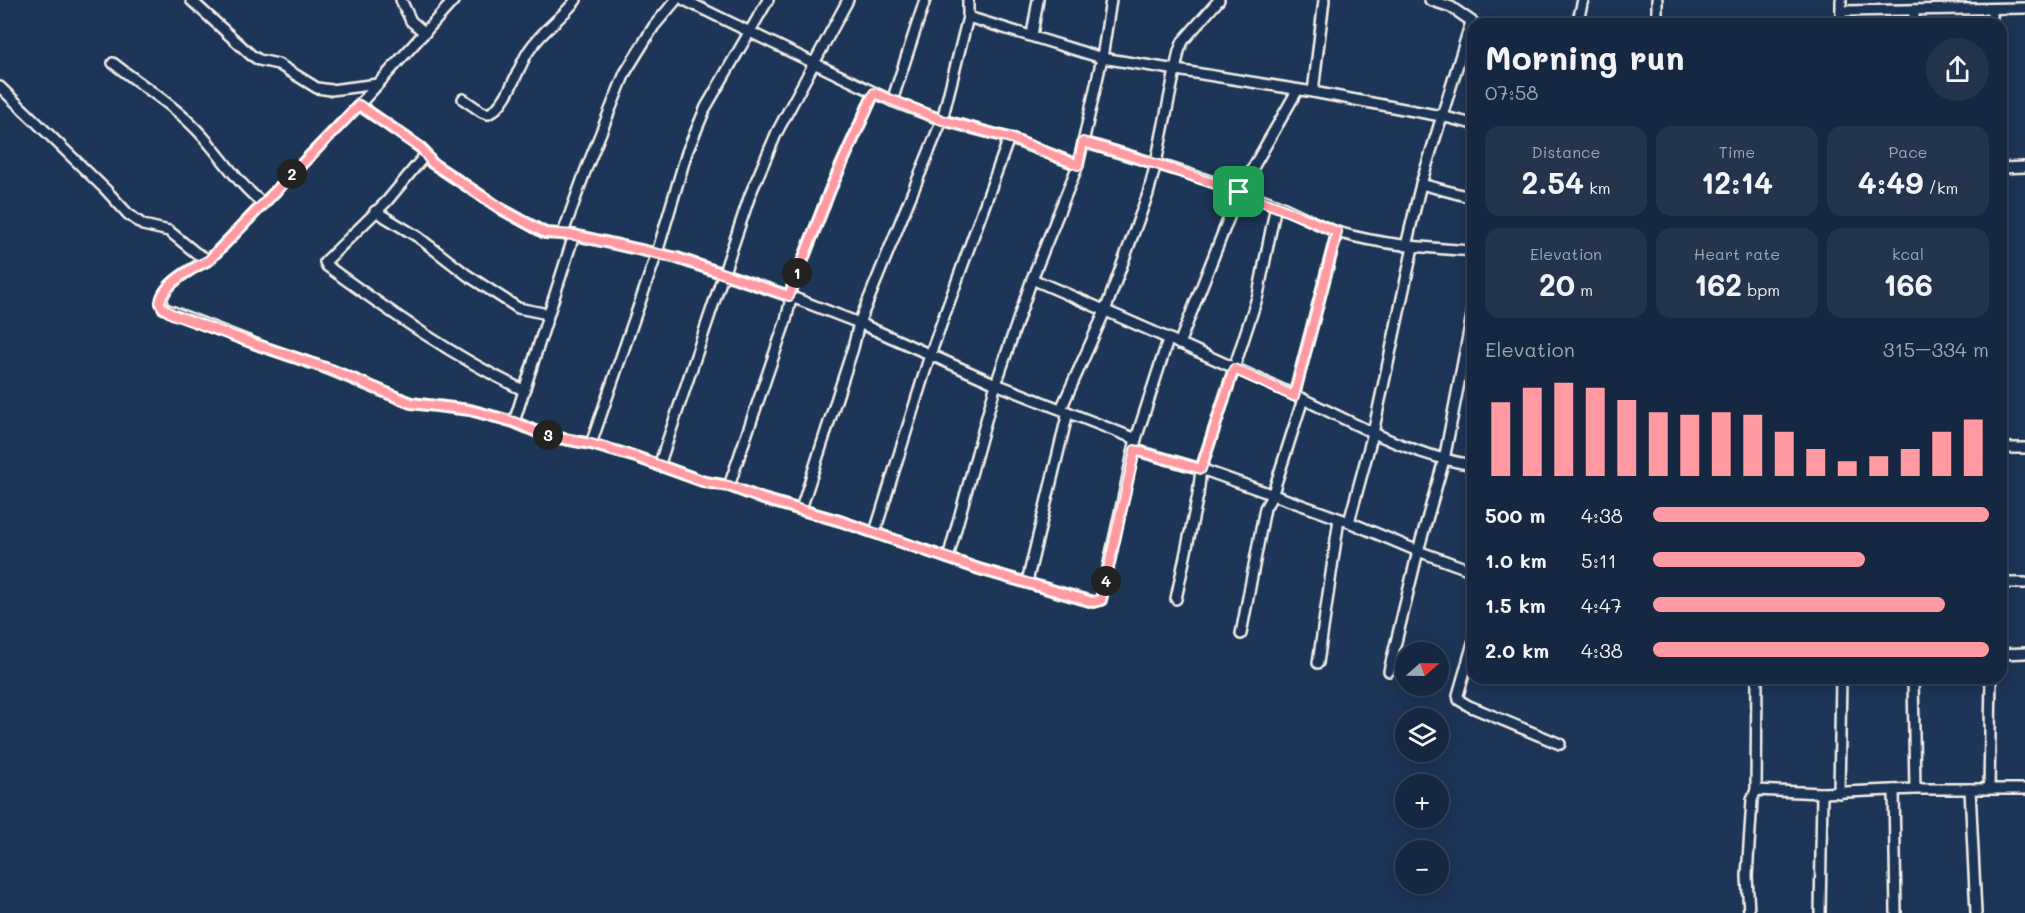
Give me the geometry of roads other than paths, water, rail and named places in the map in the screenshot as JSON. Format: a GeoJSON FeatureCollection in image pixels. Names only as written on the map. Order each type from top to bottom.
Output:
{"type":"FeatureCollection","features":[{"type":"Feature","properties":{"kind":"street"},"geometry":{"type":"LineString","coordinates":[[191,0],[251,55],[259,60],[283,67],[317,88],[331,90],[378,84]]}},
{"type":"Feature","properties":{"kind":"street"},"geometry":{"type":"LineString","coordinates":[[401,0],[411,21],[425,33]]}},
{"type":"Feature","properties":{"kind":"street"},"geometry":{"type":"LineString","coordinates":[[454,0],[359,105],[209,260],[197,266],[165,290],[161,298],[163,308],[172,314],[332,370],[411,403],[470,410],[514,422],[551,436],[591,444],[705,482],[729,486],[763,499],[875,532],[979,569],[1093,602],[1101,600],[1136,439],[1168,340]]}},
{"type":"Feature","properties":{"kind":"street"},"geometry":{"type":"LineString","coordinates":[[463,99],[488,114],[496,109],[538,37],[576,0]]}},
{"type":"Feature","properties":{"kind":"street"},"geometry":{"type":"LineString","coordinates":[[563,233],[624,73],[654,26],[676,0]]}},
{"type":"Feature","properties":{"kind":"street"},"geometry":{"type":"LineString","coordinates":[[684,0],[892,101],[942,120],[1010,138],[1078,165]]}},
{"type":"Feature","properties":{"kind":"street"},"geometry":{"type":"LineString","coordinates":[[591,444],[657,253],[687,152],[706,107],[768,0]]}},
{"type":"Feature","properties":{"kind":"street"},"geometry":{"type":"LineString","coordinates":[[658,466],[750,195],[772,143],[848,0]]}},
{"type":"Feature","properties":{"kind":"street"},"geometry":{"type":"LineString","coordinates":[[892,101],[925,0]]}},
{"type":"Feature","properties":{"kind":"street"},"geometry":{"type":"LineString","coordinates":[[801,509],[859,323],[942,120],[968,17],[968,0]]}},
{"type":"Feature","properties":{"kind":"street"},"geometry":{"type":"LineString","coordinates":[[1032,35],[1038,0]]}},
{"type":"Feature","properties":{"kind":"street"},"geometry":{"type":"LineString","coordinates":[[948,558],[996,384],[1032,279],[1078,165],[1102,58],[1111,0]]}},
{"type":"Feature","properties":{"kind":"street"},"geometry":{"type":"LineString","coordinates":[[1027,582],[1065,410],[1105,311],[1148,194],[1179,51],[1183,41],[1219,0]]}},
{"type":"Feature","properties":{"kind":"street"},"geometry":{"type":"LineString","coordinates":[[1312,92],[1324,0]]}},
{"type":"Feature","properties":{"kind":"street"},"geometry":{"type":"LineString","coordinates":[[1430,0],[1453,3],[1469,18]]}},
{"type":"Feature","properties":{"kind":"street"},"geometry":{"type":"LineString","coordinates":[[1578,18],[1583,0]]}},
{"type":"Feature","properties":{"kind":"street"},"geometry":{"type":"LineString","coordinates":[[1657,18],[1658,0]]}},
{"type":"Feature","properties":{"kind":"street"},"geometry":{"type":"LineString","coordinates":[[1841,0],[1841,18]]}},
{"type":"Feature","properties":{"kind":"street"},"geometry":{"type":"LineString","coordinates":[[1841,10],[2025,8]]}},
{"type":"Feature","properties":{"kind":"street"},"geometry":{"type":"LineString","coordinates":[[1914,10],[1914,18]]}},
{"type":"Feature","properties":{"kind":"street"},"geometry":{"type":"LineString","coordinates":[[1992,10],[1992,18]]}},
{"type":"Feature","properties":{"kind":"street"},"geometry":{"type":"LineString","coordinates":[[968,17],[1102,58],[1312,92],[1467,122]]}},
{"type":"Feature","properties":{"kind":"street"},"geometry":{"type":"LineString","coordinates":[[1318,663],[1344,521],[1373,433],[1421,184],[1441,116],[1467,43]]}},
{"type":"Feature","properties":{"kind":"street"},"geometry":{"type":"LineString","coordinates":[[113,63],[165,101],[196,128],[237,178],[264,204]]}},
{"type":"Feature","properties":{"kind":"street"},"geometry":{"type":"LineString","coordinates":[[0,87],[128,214],[143,225],[169,231],[196,253],[209,260]]}},
{"type":"Feature","properties":{"kind":"street"},"geometry":{"type":"LineString","coordinates":[[1179,344],[1239,192],[1297,91]]}},
{"type":"Feature","properties":{"kind":"street"},"geometry":{"type":"LineString","coordinates":[[729,486],[786,320],[790,303],[789,296],[830,190],[874,93]]}},
{"type":"Feature","properties":{"kind":"street"},"geometry":{"type":"LineString","coordinates":[[359,105],[421,148],[432,163],[503,210],[545,233],[563,233],[657,253],[789,296],[859,323],[996,384],[1136,439]]}},
{"type":"Feature","properties":{"kind":"street"},"geometry":{"type":"LineString","coordinates":[[875,532],[930,355],[1010,138]]}},
{"type":"Feature","properties":{"kind":"street"},"geometry":{"type":"LineString","coordinates":[[1083,142],[1156,163],[1276,205],[1337,232],[1409,247],[1467,251]]}},
{"type":"Feature","properties":{"kind":"street"},"geometry":{"type":"LineString","coordinates":[[426,154],[325,262],[327,266],[448,350],[525,391]]}},
{"type":"Feature","properties":{"kind":"street"},"geometry":{"type":"LineString","coordinates":[[2007,168],[2025,167]]}},
{"type":"Feature","properties":{"kind":"street"},"geometry":{"type":"LineString","coordinates":[[1421,184],[1467,196]]}},
{"type":"Feature","properties":{"kind":"street"},"geometry":{"type":"LineString","coordinates":[[1176,599],[1198,495],[1201,469],[1264,274],[1276,205]]}},
{"type":"Feature","properties":{"kind":"street"},"geometry":{"type":"LineString","coordinates":[[375,211],[418,237],[467,275],[518,308],[548,314]]}},
{"type":"Feature","properties":{"kind":"street"},"geometry":{"type":"LineString","coordinates":[[1241,634],[1264,514],[1272,496],[1299,398],[1337,232]]}},
{"type":"Feature","properties":{"kind":"street"},"geometry":{"type":"LineString","coordinates":[[514,422],[574,235]]}},
{"type":"Feature","properties":{"kind":"street"},"geometry":{"type":"LineString","coordinates":[[1032,279],[1373,433],[1444,460],[1467,464]]}},
{"type":"Feature","properties":{"kind":"street"},"geometry":{"type":"LineString","coordinates":[[1389,671],[1418,551],[1444,460],[1467,341]]}},
{"type":"Feature","properties":{"kind":"street"},"geometry":{"type":"LineString","coordinates":[[2007,448],[2025,448]]}},
{"type":"Feature","properties":{"kind":"street"},"geometry":{"type":"LineString","coordinates":[[1135,450],[1201,469],[1467,569]]}},
{"type":"Feature","properties":{"kind":"street"},"geometry":{"type":"LineString","coordinates":[[2007,583],[2025,583]]}},
{"type":"Feature","properties":{"kind":"street"},"geometry":{"type":"LineString","coordinates":[[2007,654],[2025,653]]}},
{"type":"Feature","properties":{"kind":"street"},"geometry":{"type":"LineString","coordinates":[[1467,664],[1458,695],[1459,700],[1560,744]]}},
{"type":"Feature","properties":{"kind":"street"},"geometry":{"type":"LineString","coordinates":[[1749,913],[1752,800],[1756,790],[1757,684]]}},
{"type":"Feature","properties":{"kind":"street"},"geometry":{"type":"LineString","coordinates":[[1839,793],[1841,684]]}},
{"type":"Feature","properties":{"kind":"street"},"geometry":{"type":"LineString","coordinates":[[1913,684],[1915,789]]}},
{"type":"Feature","properties":{"kind":"street"},"geometry":{"type":"LineString","coordinates":[[1989,789],[1991,684]]}},
{"type":"Feature","properties":{"kind":"street"},"geometry":{"type":"LineString","coordinates":[[1756,790],[1839,793],[1915,789],[2025,789]]}},
{"type":"Feature","properties":{"kind":"street"},"geometry":{"type":"LineString","coordinates":[[1970,789],[1976,913]]}},
{"type":"Feature","properties":{"kind":"street"},"geometry":{"type":"LineString","coordinates":[[1894,790],[1896,913]]}},
{"type":"Feature","properties":{"kind":"street"},"geometry":{"type":"LineString","coordinates":[[1820,913],[1822,793]]}}]}
